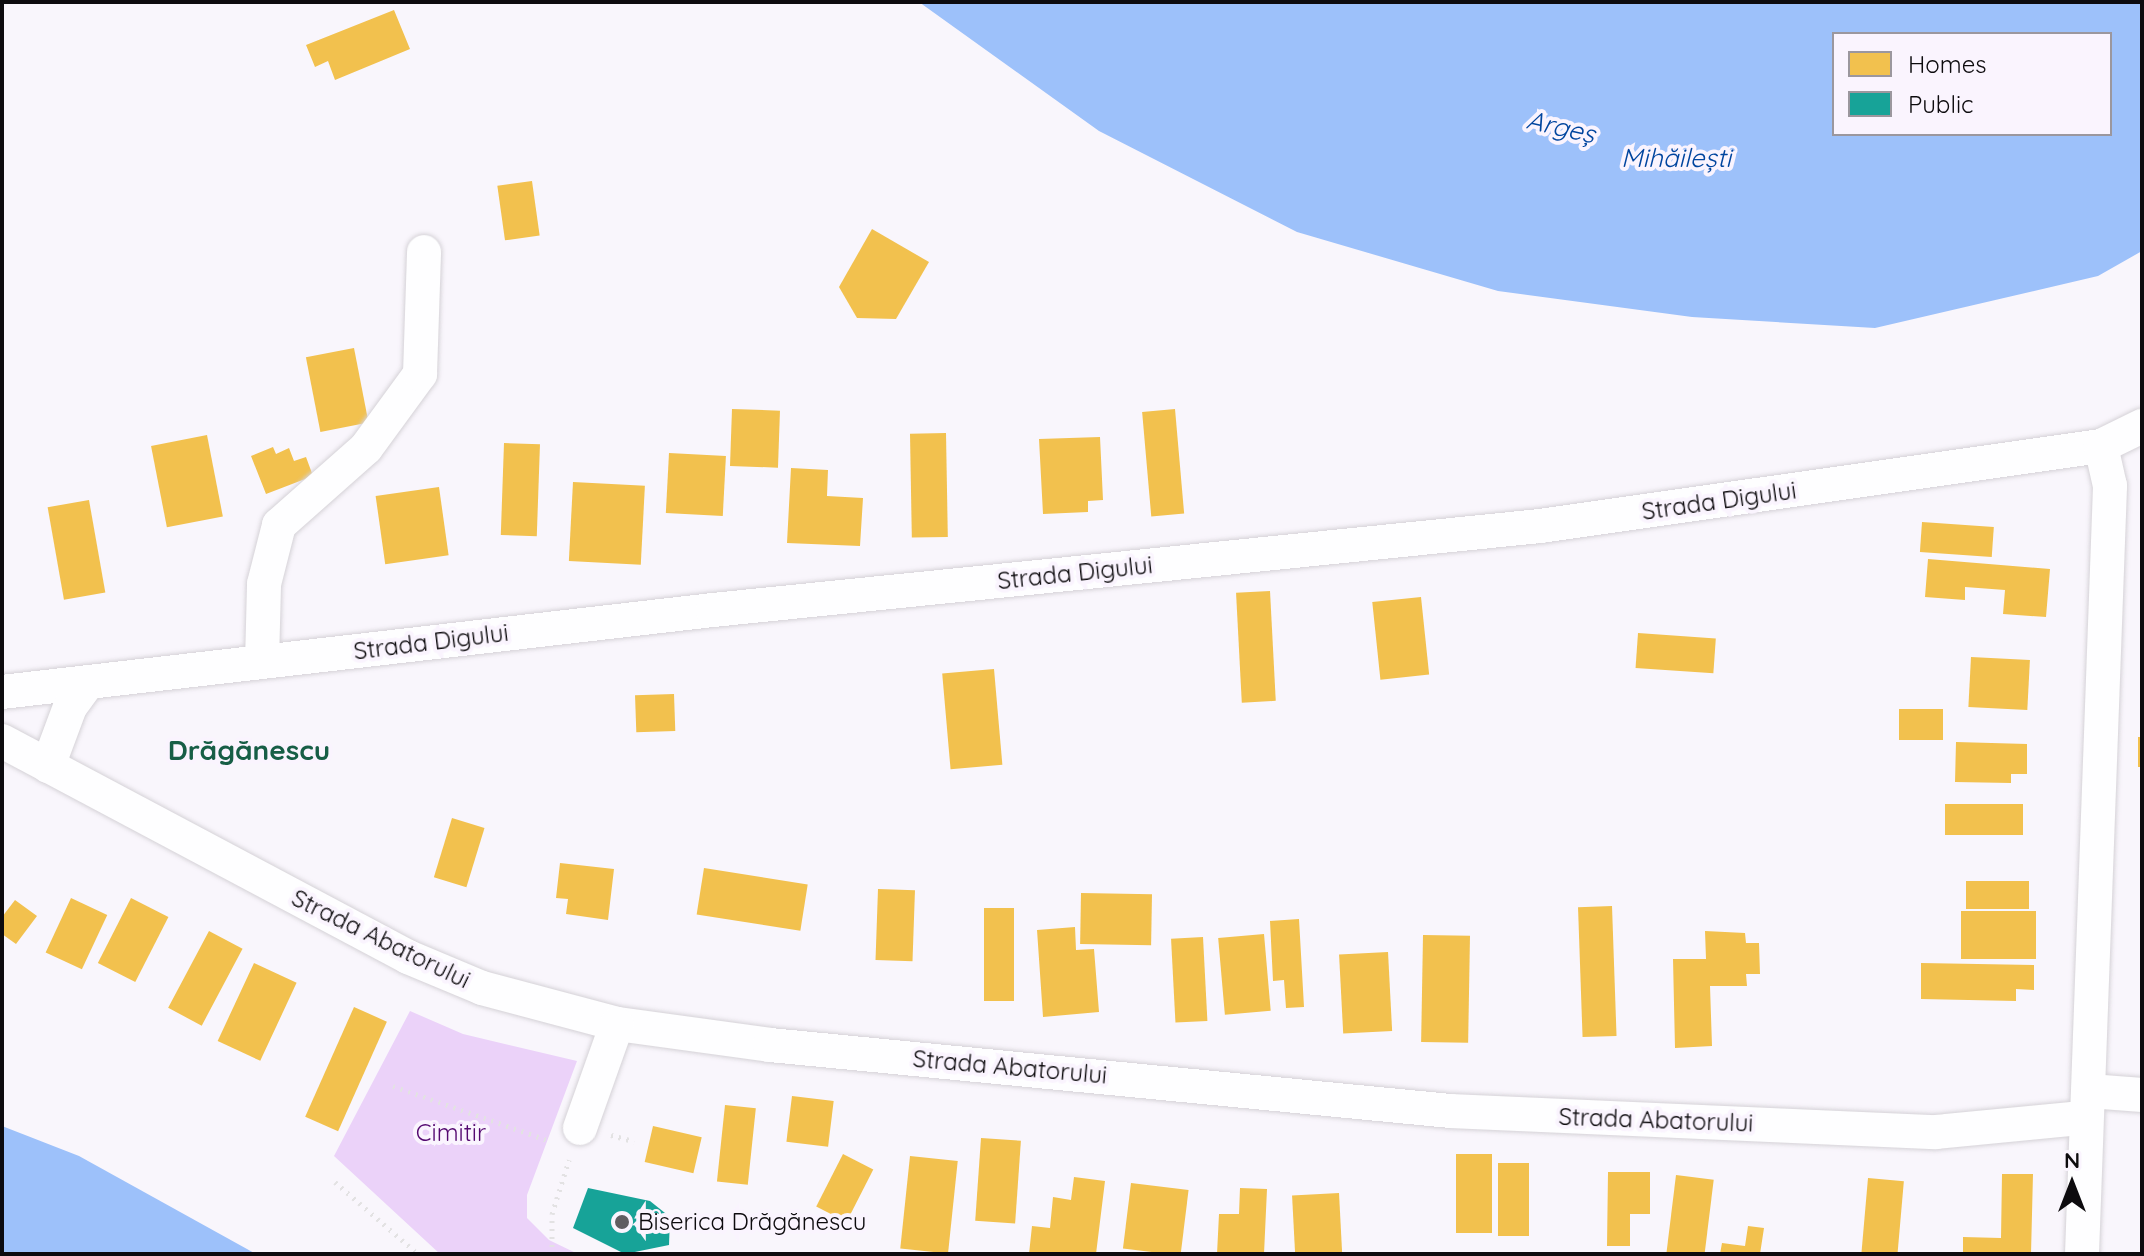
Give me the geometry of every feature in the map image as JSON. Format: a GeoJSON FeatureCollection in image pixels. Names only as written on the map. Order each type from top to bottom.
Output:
{"type":"FeatureCollection","features":[{"type":"Feature","properties":{"kind":"street"},"geometry":{"type":"LineString","coordinates":[[262,662],[265,571],[279,525],[366,448],[420,374],[424,252]]}},
{"type":"Feature","properties":{"kind":"street","name":"Strada Digului"},"geometry":{"type":"LineString","coordinates":[[2,692],[1540,526],[2101,446],[2142,426]]}},
{"type":"Feature","properties":{"kind":"street"},"geometry":{"type":"LineString","coordinates":[[2082,1254],[2110,486],[2101,446]]}},
{"type":"Feature","properties":{"kind":"street"},"geometry":{"type":"LineString","coordinates":[[48,766],[70,707],[88,682]]}},
{"type":"Feature","properties":{"kind":"street","name":"Strada Abatorului"},"geometry":{"type":"LineString","coordinates":[[2,741],[408,957],[482,988],[617,1024],[770,1045],[1450,1111],[1936,1132],[2142,1095]]}},
{"type":"Feature","properties":{"kind":"street"},"geometry":{"type":"LineString","coordinates":[[577,1138],[617,1024]]}},
{"type":"Feature","properties":{"kind":"path"},"geometry":{"type":"LineString","coordinates":[[393,1086],[577,1138],[552,1214],[552,1254]]}},
{"type":"Feature","properties":{"kind":"path"},"geometry":{"type":"LineString","coordinates":[[335,1182],[418,1254]]}},
{"type":"Feature","properties":{"kind":"green space","name":"Cimitir"},"geometry":{"type":"Polygon","coordinates":[[[410,1011],[463,1034],[577,1061],[527,1195],[527,1218],[549,1240],[578,1254],[440,1254],[334,1156],[410,1011]]]}},
{"type":"Feature","properties":{"kind":"water","name":"Mihăilești"},"geometry":{"type":"Polygon","coordinates":[[[919,2],[2142,2],[2142,251],[2098,276],[1875,328],[1692,317],[1498,291],[1297,232],[1099,131],[919,2]]]}},
{"type":"Feature","properties":{"kind":"water"},"geometry":{"type":"Polygon","coordinates":[[[2,1126],[79,1156],[256,1254],[2,1254],[2,1126]]]}},
{"type":"Feature","properties":{"kind":"building: Homes"},"geometry":{"type":"Polygon","coordinates":[[[394,10],[410,49],[335,80],[328,61],[315,67],[306,45],[394,10]]]}},
{"type":"Feature","properties":{"kind":"building: Homes"},"geometry":{"type":"Polygon","coordinates":[[[532,181],[540,235],[505,240],[497,186],[532,181]]]}},
{"type":"Feature","properties":{"kind":"building: Homes"},"geometry":{"type":"Polygon","coordinates":[[[872,229],[929,262],[896,319],[857,318],[839,287],[872,229]]]}},
{"type":"Feature","properties":{"kind":"building: Homes"},"geometry":{"type":"Polygon","coordinates":[[[354,348],[369,423],[320,432],[306,357],[354,348]]]}},
{"type":"Feature","properties":{"kind":"building: Homes"},"geometry":{"type":"Polygon","coordinates":[[[732,409],[780,411],[778,468],[730,466],[732,409]]]}},
{"type":"Feature","properties":{"kind":"building: Homes"},"geometry":{"type":"Polygon","coordinates":[[[1175,409],[1184,514],[1151,516],[1142,412],[1175,409]]]}},
{"type":"Feature","properties":{"kind":"building: Homes"},"geometry":{"type":"Polygon","coordinates":[[[946,433],[948,537],[912,538],[910,434],[946,433]]]}},
{"type":"Feature","properties":{"kind":"building: Homes"},"geometry":{"type":"Polygon","coordinates":[[[207,435],[223,516],[167,527],[151,446],[207,435]]]}},
{"type":"Feature","properties":{"kind":"building: Homes"},"geometry":{"type":"Polygon","coordinates":[[[1100,437],[1103,500],[1088,501],[1088,512],[1043,514],[1039,439],[1100,437]]]}},
{"type":"Feature","properties":{"kind":"building: Homes"},"geometry":{"type":"Polygon","coordinates":[[[504,443],[540,444],[537,536],[501,535],[504,443]]]}},
{"type":"Feature","properties":{"kind":"building: Homes"},"geometry":{"type":"Polygon","coordinates":[[[273,447],[276,454],[289,448],[294,461],[306,457],[313,476],[266,494],[251,456],[273,447]]]}},
{"type":"Feature","properties":{"kind":"building: Homes"},"geometry":{"type":"Polygon","coordinates":[[[669,453],[726,456],[723,516],[666,513],[669,453]]]}},
{"type":"Feature","properties":{"kind":"building: Homes"},"geometry":{"type":"Polygon","coordinates":[[[791,468],[828,470],[827,496],[863,498],[860,546],[787,543],[791,468]]]}},
{"type":"Feature","properties":{"kind":"building: Homes"},"geometry":{"type":"Polygon","coordinates":[[[573,482],[645,486],[641,565],[569,561],[573,482]]]}},
{"type":"Feature","properties":{"kind":"building: Homes"},"geometry":{"type":"Polygon","coordinates":[[[439,487],[449,555],[385,564],[376,496],[439,487]]]}},
{"type":"Feature","properties":{"kind":"building: Homes"},"geometry":{"type":"Polygon","coordinates":[[[89,500],[105,593],[64,600],[48,507],[89,500]]]}},
{"type":"Feature","properties":{"kind":"building: Homes"},"geometry":{"type":"Polygon","coordinates":[[[1922,522],[1994,527],[1992,557],[1920,552],[1922,522]]]}},
{"type":"Feature","properties":{"kind":"building: Homes"},"geometry":{"type":"Polygon","coordinates":[[[1928,559],[2050,569],[2046,617],[2003,614],[2005,590],[1965,587],[1965,600],[1925,597],[1928,559]]]}},
{"type":"Feature","properties":{"kind":"building: Homes"},"geometry":{"type":"Polygon","coordinates":[[[1270,591],[1276,701],[1242,703],[1236,593],[1270,591]]]}},
{"type":"Feature","properties":{"kind":"building: Homes"},"geometry":{"type":"Polygon","coordinates":[[[1421,597],[1429,675],[1380,680],[1372,602],[1421,597]]]}},
{"type":"Feature","properties":{"kind":"building: Homes"},"geometry":{"type":"Polygon","coordinates":[[[1638,633],[1716,638],[1713,673],[1636,668],[1638,633]]]}},
{"type":"Feature","properties":{"kind":"building: Homes"},"geometry":{"type":"Polygon","coordinates":[[[1971,657],[2030,660],[2027,710],[1968,707],[1971,657]]]}},
{"type":"Feature","properties":{"kind":"building: Homes"},"geometry":{"type":"Polygon","coordinates":[[[994,669],[1002,765],[951,769],[942,674],[994,669]]]}},
{"type":"Feature","properties":{"kind":"building: Homes"},"geometry":{"type":"Polygon","coordinates":[[[674,694],[675,731],[636,732],[635,695],[674,694]]]}},
{"type":"Feature","properties":{"kind":"building: Homes"},"geometry":{"type":"Polygon","coordinates":[[[1899,709],[1943,709],[1943,740],[1899,740],[1899,709]]]}},
{"type":"Feature","properties":{"kind":"building: Homes"},"geometry":{"type":"Polygon","coordinates":[[[2138,737],[2142,737],[2142,767],[2138,767],[2138,737]]]}},
{"type":"Feature","properties":{"kind":"building: Homes"},"geometry":{"type":"Polygon","coordinates":[[[1956,742],[2027,744],[2027,774],[2011,774],[2011,783],[1955,782],[1956,742]]]}},
{"type":"Feature","properties":{"kind":"building: Homes"},"geometry":{"type":"Polygon","coordinates":[[[1945,804],[2023,804],[2023,835],[1945,835],[1945,804]]]}},
{"type":"Feature","properties":{"kind":"building: Homes"},"geometry":{"type":"Polygon","coordinates":[[[452,818],[485,828],[466,887],[434,877],[452,818]]]}},
{"type":"Feature","properties":{"kind":"building: Homes"},"geometry":{"type":"Polygon","coordinates":[[[560,863],[614,869],[608,920],[566,914],[568,899],[556,898],[560,863]]]}},
{"type":"Feature","properties":{"kind":"building: Homes"},"geometry":{"type":"Polygon","coordinates":[[[704,868],[808,884],[800,931],[697,914],[704,868]]]}},
{"type":"Feature","properties":{"kind":"building: Homes"},"geometry":{"type":"Polygon","coordinates":[[[1966,881],[2029,881],[2029,909],[1966,909],[1966,881]]]}},
{"type":"Feature","properties":{"kind":"building: Homes"},"geometry":{"type":"Polygon","coordinates":[[[878,889],[915,890],[912,961],[876,960],[878,889]]]}},
{"type":"Feature","properties":{"kind":"building: Homes"},"geometry":{"type":"Polygon","coordinates":[[[1081,893],[1152,894],[1151,945],[1080,944],[1081,893]]]}},
{"type":"Feature","properties":{"kind":"building: Homes"},"geometry":{"type":"Polygon","coordinates":[[[71,898],[107,915],[82,969],[46,952],[71,898]]]}},
{"type":"Feature","properties":{"kind":"building: Homes"},"geometry":{"type":"Polygon","coordinates":[[[131,898],[168,917],[135,982],[98,963],[131,898]]]}},
{"type":"Feature","properties":{"kind":"building: Homes"},"geometry":{"type":"Polygon","coordinates":[[[15,900],[37,916],[16,944],[2,934],[2,917],[15,900]]]}},
{"type":"Feature","properties":{"kind":"building: Homes"},"geometry":{"type":"Polygon","coordinates":[[[1612,906],[1617,1036],[1583,1037],[1578,907],[1612,906]]]}},
{"type":"Feature","properties":{"kind":"building: Homes"},"geometry":{"type":"Polygon","coordinates":[[[984,908],[1014,908],[1014,1001],[984,1001],[984,908]]]}},
{"type":"Feature","properties":{"kind":"building: Homes"},"geometry":{"type":"Polygon","coordinates":[[[1961,911],[2036,911],[2036,959],[1961,959],[1961,911]]]}},
{"type":"Feature","properties":{"kind":"building: Homes"},"geometry":{"type":"Polygon","coordinates":[[[1299,919],[1304,1007],[1286,1008],[1284,980],[1273,981],[1270,921],[1299,919]]]}},
{"type":"Feature","properties":{"kind":"building: Homes"},"geometry":{"type":"Polygon","coordinates":[[[1075,927],[1076,950],[1094,949],[1099,1012],[1043,1017],[1037,930],[1075,927]]]}},
{"type":"Feature","properties":{"kind":"building: Homes"},"geometry":{"type":"Polygon","coordinates":[[[209,931],[243,949],[202,1026],[168,1008],[209,931]]]}},
{"type":"Feature","properties":{"kind":"building: Homes"},"geometry":{"type":"Polygon","coordinates":[[[1705,931],[1745,933],[1746,943],[1759,943],[1760,974],[1746,974],[1747,986],[1710,986],[1712,1046],[1675,1048],[1673,959],[1706,959],[1705,931]]]}},
{"type":"Feature","properties":{"kind":"building: Homes"},"geometry":{"type":"Polygon","coordinates":[[[1264,934],[1271,1011],[1225,1015],[1218,938],[1264,934]]]}},
{"type":"Feature","properties":{"kind":"building: Homes"},"geometry":{"type":"Polygon","coordinates":[[[1423,935],[1470,936],[1468,1043],[1421,1042],[1423,935]]]}},
{"type":"Feature","properties":{"kind":"building: Homes"},"geometry":{"type":"Polygon","coordinates":[[[1203,937],[1207,1021],[1175,1023],[1171,939],[1203,937]]]}},
{"type":"Feature","properties":{"kind":"building: Homes"},"geometry":{"type":"Polygon","coordinates":[[[1388,952],[1392,1031],[1343,1033],[1339,955],[1388,952]]]}},
{"type":"Feature","properties":{"kind":"building: Homes"},"geometry":{"type":"Polygon","coordinates":[[[254,963],[297,983],[260,1061],[218,1041],[254,963]]]}},
{"type":"Feature","properties":{"kind":"building: Homes"},"geometry":{"type":"Polygon","coordinates":[[[1921,963],[2034,965],[2034,990],[2016,989],[2016,1001],[1921,999],[1921,963]]]}},
{"type":"Feature","properties":{"kind":"building: Homes"},"geometry":{"type":"Polygon","coordinates":[[[354,1007],[387,1022],[338,1131],[305,1117],[354,1007]]]}},
{"type":"Feature","properties":{"kind":"building: Homes"},"geometry":{"type":"Polygon","coordinates":[[[792,1096],[834,1101],[828,1147],[786,1142],[792,1096]]]}},
{"type":"Feature","properties":{"kind":"building: Homes"},"geometry":{"type":"Polygon","coordinates":[[[725,1105],[756,1108],[748,1185],[717,1182],[725,1105]]]}},
{"type":"Feature","properties":{"kind":"building: Homes"},"geometry":{"type":"Polygon","coordinates":[[[653,1126],[702,1137],[693,1173],[645,1162],[653,1126]]]}},
{"type":"Feature","properties":{"kind":"building: Homes"},"geometry":{"type":"Polygon","coordinates":[[[981,1138],[1021,1141],[1015,1224],[975,1221],[981,1138]]]}},
{"type":"Feature","properties":{"kind":"building: Homes"},"geometry":{"type":"Polygon","coordinates":[[[843,1154],[873,1169],[847,1222],[816,1207],[843,1154]]]}},
{"type":"Feature","properties":{"kind":"building: Homes"},"geometry":{"type":"Polygon","coordinates":[[[1456,1154],[1492,1154],[1492,1233],[1456,1233],[1456,1154]]]}},
{"type":"Feature","properties":{"kind":"building: Homes"},"geometry":{"type":"Polygon","coordinates":[[[910,1156],[958,1161],[948,1254],[900,1248],[910,1156]]]}},
{"type":"Feature","properties":{"kind":"building: Homes"},"geometry":{"type":"Polygon","coordinates":[[[1498,1163],[1529,1163],[1529,1236],[1498,1236],[1498,1163]]]}},
{"type":"Feature","properties":{"kind":"building: Homes"},"geometry":{"type":"Polygon","coordinates":[[[1608,1172],[1650,1172],[1650,1214],[1630,1214],[1630,1246],[1607,1246],[1608,1172]]]}},
{"type":"Feature","properties":{"kind":"building: Homes"},"geometry":{"type":"Polygon","coordinates":[[[2002,1174],[2033,1174],[2031,1254],[1963,1254],[1963,1237],[2001,1238],[2002,1174]]]}},
{"type":"Feature","properties":{"kind":"building: Homes"},"geometry":{"type":"Polygon","coordinates":[[[1676,1175],[1714,1180],[1705,1254],[1666,1254],[1676,1175]]]}},
{"type":"Feature","properties":{"kind":"building: Homes"},"geometry":{"type":"Polygon","coordinates":[[[1074,1177],[1105,1181],[1096,1254],[1029,1254],[1032,1226],[1050,1228],[1053,1197],[1071,1200],[1074,1177]]]}},
{"type":"Feature","properties":{"kind":"building: Homes"},"geometry":{"type":"Polygon","coordinates":[[[1868,1178],[1904,1181],[1897,1254],[1861,1254],[1868,1178]]]}},
{"type":"Feature","properties":{"kind":"building: Homes"},"geometry":{"type":"Polygon","coordinates":[[[1131,1183],[1189,1190],[1181,1254],[1123,1249],[1131,1183]]]}},
{"type":"Feature","properties":{"kind":"building: Homes"},"geometry":{"type":"Polygon","coordinates":[[[1240,1188],[1267,1189],[1264,1254],[1217,1254],[1219,1214],[1239,1214],[1240,1188]]]}},
{"type":"Feature","properties":{"kind":"building: Homes"},"geometry":{"type":"Polygon","coordinates":[[[1339,1193],[1342,1254],[1295,1254],[1292,1195],[1339,1193]]]}},
{"type":"Feature","properties":{"kind":"building: Homes"},"geometry":{"type":"Polygon","coordinates":[[[1748,1226],[1764,1228],[1760,1254],[1720,1254],[1722,1243],[1745,1246],[1748,1226]]]}},
{"type":"Feature","properties":{"kind":"building: Public","name":"Biserica Drăgănescu"},"geometry":{"type":"Polygon","coordinates":[[[588,1188],[650,1201],[670,1217],[669,1245],[625,1254],[573,1228],[588,1188]]]}},
{"type":"Feature","properties":{"kind":"place","name":"Biserica Drăgănescu"},"geometry":{"type":"Point","coordinates":[622,1222]}},
{"type":"Feature","properties":{"kind":"district","name":"Drăgănescu"},"geometry":{"type":"Point","coordinates":[249,750]}},
{"type":"Feature","properties":{"kind":"water label","name":"Argeș"},"geometry":{"type":"Point","coordinates":[1561,127]}}]}
